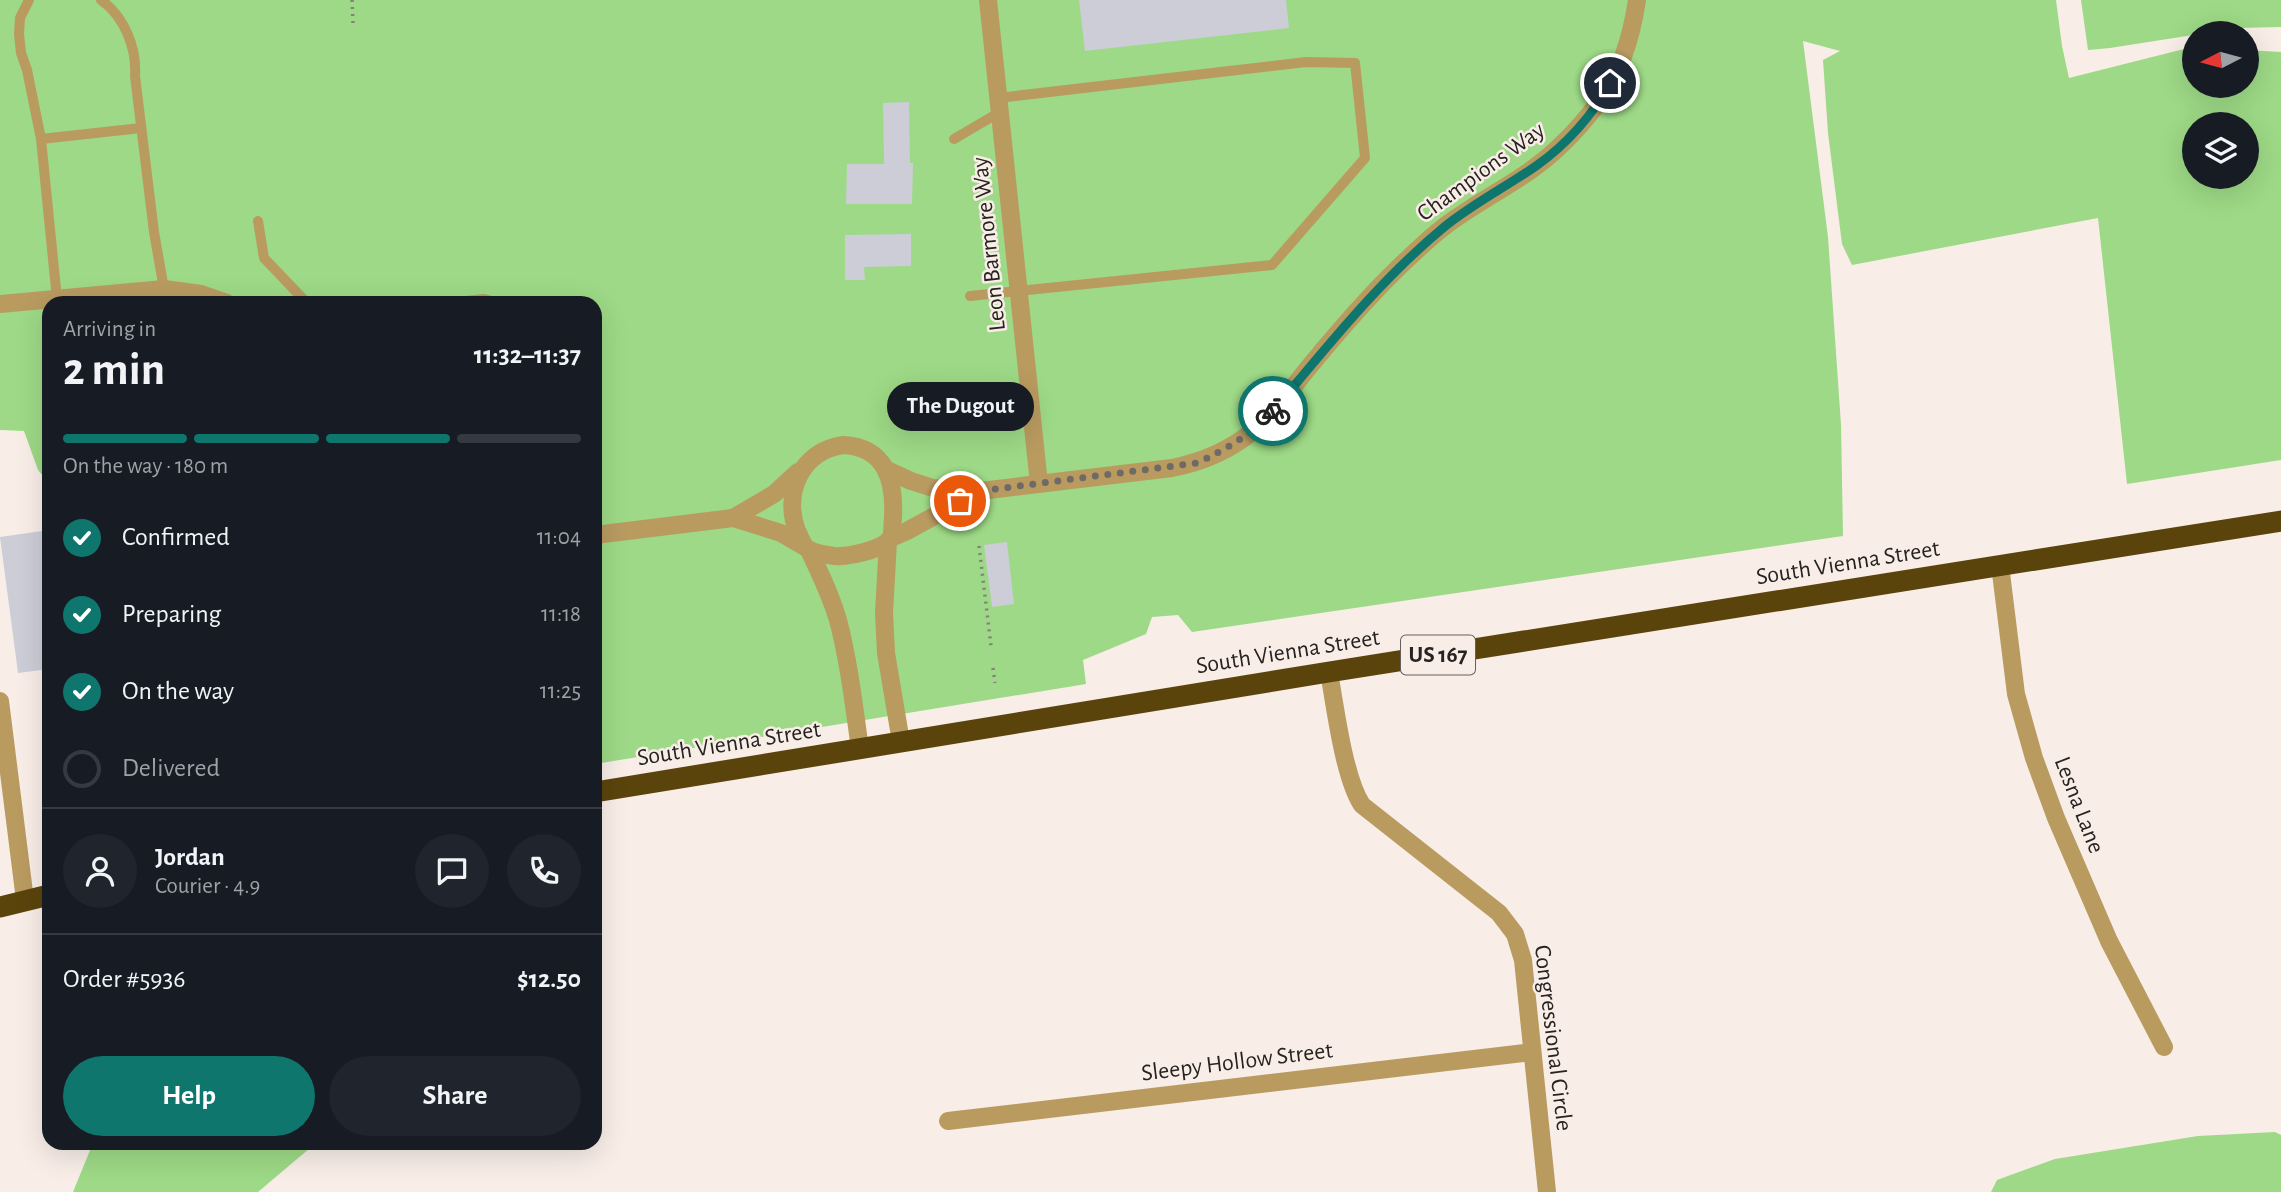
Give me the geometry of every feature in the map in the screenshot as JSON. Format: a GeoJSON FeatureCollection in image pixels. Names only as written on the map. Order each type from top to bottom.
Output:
{"type":"FeatureCollection","features":[{"type":"Feature","properties":{"kind":"highway","name":"South Vienna Street"},"geometry":{"type":"LineString","coordinates":[[602,792],[1329,672],[2281,521]]}},
{"type":"Feature","properties":{"kind":"highway"},"geometry":{"type":"LineString","coordinates":[[0,907],[42,896]]}},
{"type":"Feature","properties":{"kind":"street","name":"Leon Barmore Way"},"geometry":{"type":"LineString","coordinates":[[988,0],[1039,484]]}},
{"type":"Feature","properties":{"kind":"street","name":"Champions Way"},"geometry":{"type":"LineString","coordinates":[[733,518],[781,533],[807,549],[834,556],[850,555],[869,551],[977,500],[1039,484],[1197,463],[1229,448],[1272,413],[1339,331],[1398,268],[1445,226],[1559,148],[1581,124],[1602,98],[1618,68],[1631,33],[1637,0]]}},
{"type":"Feature","properties":{"kind":"street"},"geometry":{"type":"LineString","coordinates":[[89,296],[164,289],[207,296]]}},
{"type":"Feature","properties":{"kind":"street"},"geometry":{"type":"LineString","coordinates":[[0,304],[42,300]]}},
{"type":"Feature","properties":{"kind":"street","name":"Champions Way"},"geometry":{"type":"LineString","coordinates":[[602,534],[733,518],[774,494],[818,453],[843,445],[863,449],[887,470],[911,481],[977,500]]}},
{"type":"Feature","properties":{"kind":"street"},"geometry":{"type":"LineString","coordinates":[[802,469],[793,491],[794,519],[828,592],[838,621],[860,748]]}},
{"type":"Feature","properties":{"kind":"street"},"geometry":{"type":"LineString","coordinates":[[887,470],[892,493],[884,613],[886,653],[901,742]]}},
{"type":"Feature","properties":{"kind":"street","name":"Lesna Lane"},"geometry":{"type":"LineString","coordinates":[[2000,565],[2016,694],[2034,758],[2056,818],[2109,941],[2164,1047]]}},
{"type":"Feature","properties":{"kind":"street","name":"Congressional Circle"},"geometry":{"type":"LineString","coordinates":[[1329,672],[1347,765],[1362,805],[1499,913],[1515,934],[1522,960],[1548,1192]]}},
{"type":"Feature","properties":{"kind":"street"},"geometry":{"type":"LineString","coordinates":[[0,701],[25,900]]}},
{"type":"Feature","properties":{"kind":"street","name":"Sleepy Hollow Street"},"geometry":{"type":"LineString","coordinates":[[948,1121],[1532,1052]]}},
{"type":"Feature","properties":{"kind":"lane"},"geometry":{"type":"LineString","coordinates":[[29,0],[20,18],[19,34],[21,54],[27,69],[41,139],[57,296]]}},
{"type":"Feature","properties":{"kind":"lane"},"geometry":{"type":"LineString","coordinates":[[101,0],[113,8],[131,41],[136,62],[141,128],[164,289]]}},
{"type":"Feature","properties":{"kind":"lane"},"geometry":{"type":"LineString","coordinates":[[954,139],[999,105],[1306,62],[1355,63],[1365,158],[1272,265],[970,296]]}},
{"type":"Feature","properties":{"kind":"lane"},"geometry":{"type":"LineString","coordinates":[[41,139],[141,128]]}},
{"type":"Feature","properties":{"kind":"lane"},"geometry":{"type":"LineString","coordinates":[[258,221],[264,258],[300,296]]}},
{"type":"Feature","properties":{"kind":"path"},"geometry":{"type":"LineString","coordinates":[[352,0],[353,23]]}},
{"type":"Feature","properties":{"kind":"path"},"geometry":{"type":"LineString","coordinates":[[976,524],[977,500]]}},
{"type":"Feature","properties":{"kind":"path"},"geometry":{"type":"LineString","coordinates":[[979,546],[991,646]]}},
{"type":"Feature","properties":{"kind":"path"},"geometry":{"type":"LineString","coordinates":[[993,668],[995,683]]}},
{"type":"Feature","properties":{"kind":"green space"},"geometry":{"type":"Polygon","coordinates":[[[0,0],[2056,0],[2069,78],[2182,50],[2182,98],[2259,98],[2259,51],[2281,52],[2281,460],[2127,484],[2098,218],[1852,265],[1842,244],[1828,133],[1823,60],[1840,51],[1803,41],[1828,237],[1841,425],[1843,536],[1192,632],[1178,615],[1152,617],[1146,634],[1083,660],[1086,684],[602,763],[602,296],[42,296],[42,475],[24,431],[0,430],[0,0]]]}},
{"type":"Feature","properties":{"kind":"green space"},"geometry":{"type":"Polygon","coordinates":[[[2081,0],[2281,0],[2281,27],[2259,28],[2259,21],[2182,21],[2182,37],[2088,50],[2081,0]]]}},
{"type":"Feature","properties":{"kind":"green space"},"geometry":{"type":"Polygon","coordinates":[[[2275,1132],[2281,1135],[2281,1192],[1991,1192],[1997,1180],[2055,1159],[2198,1136],[2275,1132]]]}},
{"type":"Feature","properties":{"kind":"green space"},"geometry":{"type":"Polygon","coordinates":[[[90,1150],[308,1150],[258,1192],[73,1192],[90,1150]]]}},
{"type":"Feature","properties":{"kind":"building"},"geometry":{"type":"Polygon","coordinates":[[[1079,0],[1286,0],[1289,28],[1085,51],[1079,0]]]}},
{"type":"Feature","properties":{"kind":"building"},"geometry":{"type":"Polygon","coordinates":[[[909,102],[910,163],[913,163],[912,204],[846,204],[847,164],[884,164],[883,103],[909,102]]]}},
{"type":"Feature","properties":{"kind":"building"},"geometry":{"type":"Polygon","coordinates":[[[911,234],[911,266],[864,267],[865,280],[845,280],[845,235],[911,234]]]}},
{"type":"Feature","properties":{"kind":"building"},"geometry":{"type":"Polygon","coordinates":[[[42,531],[42,670],[18,673],[0,537],[42,531]]]}},
{"type":"Feature","properties":{"kind":"building"},"geometry":{"type":"Polygon","coordinates":[[[1007,542],[1014,604],[992,607],[984,545],[1007,542]]]}},
{"type":"Feature","properties":{"kind":"way so far"},"geometry":{"type":"LineString","coordinates":[[960,501],[980,491],[1197,463],[1229,448],[1253,431],[1273,411]]}},
{"type":"Feature","properties":{"kind":"place","name":"The Dugout"},"geometry":{"type":"Point","coordinates":[960,501]}},
{"type":"Feature","properties":{"kind":"route"},"geometry":{"type":"LineString","coordinates":[[1273,411],[1339,331],[1398,268],[1445,226],[1559,148],[1602,98],[1610,83]]}}]}
